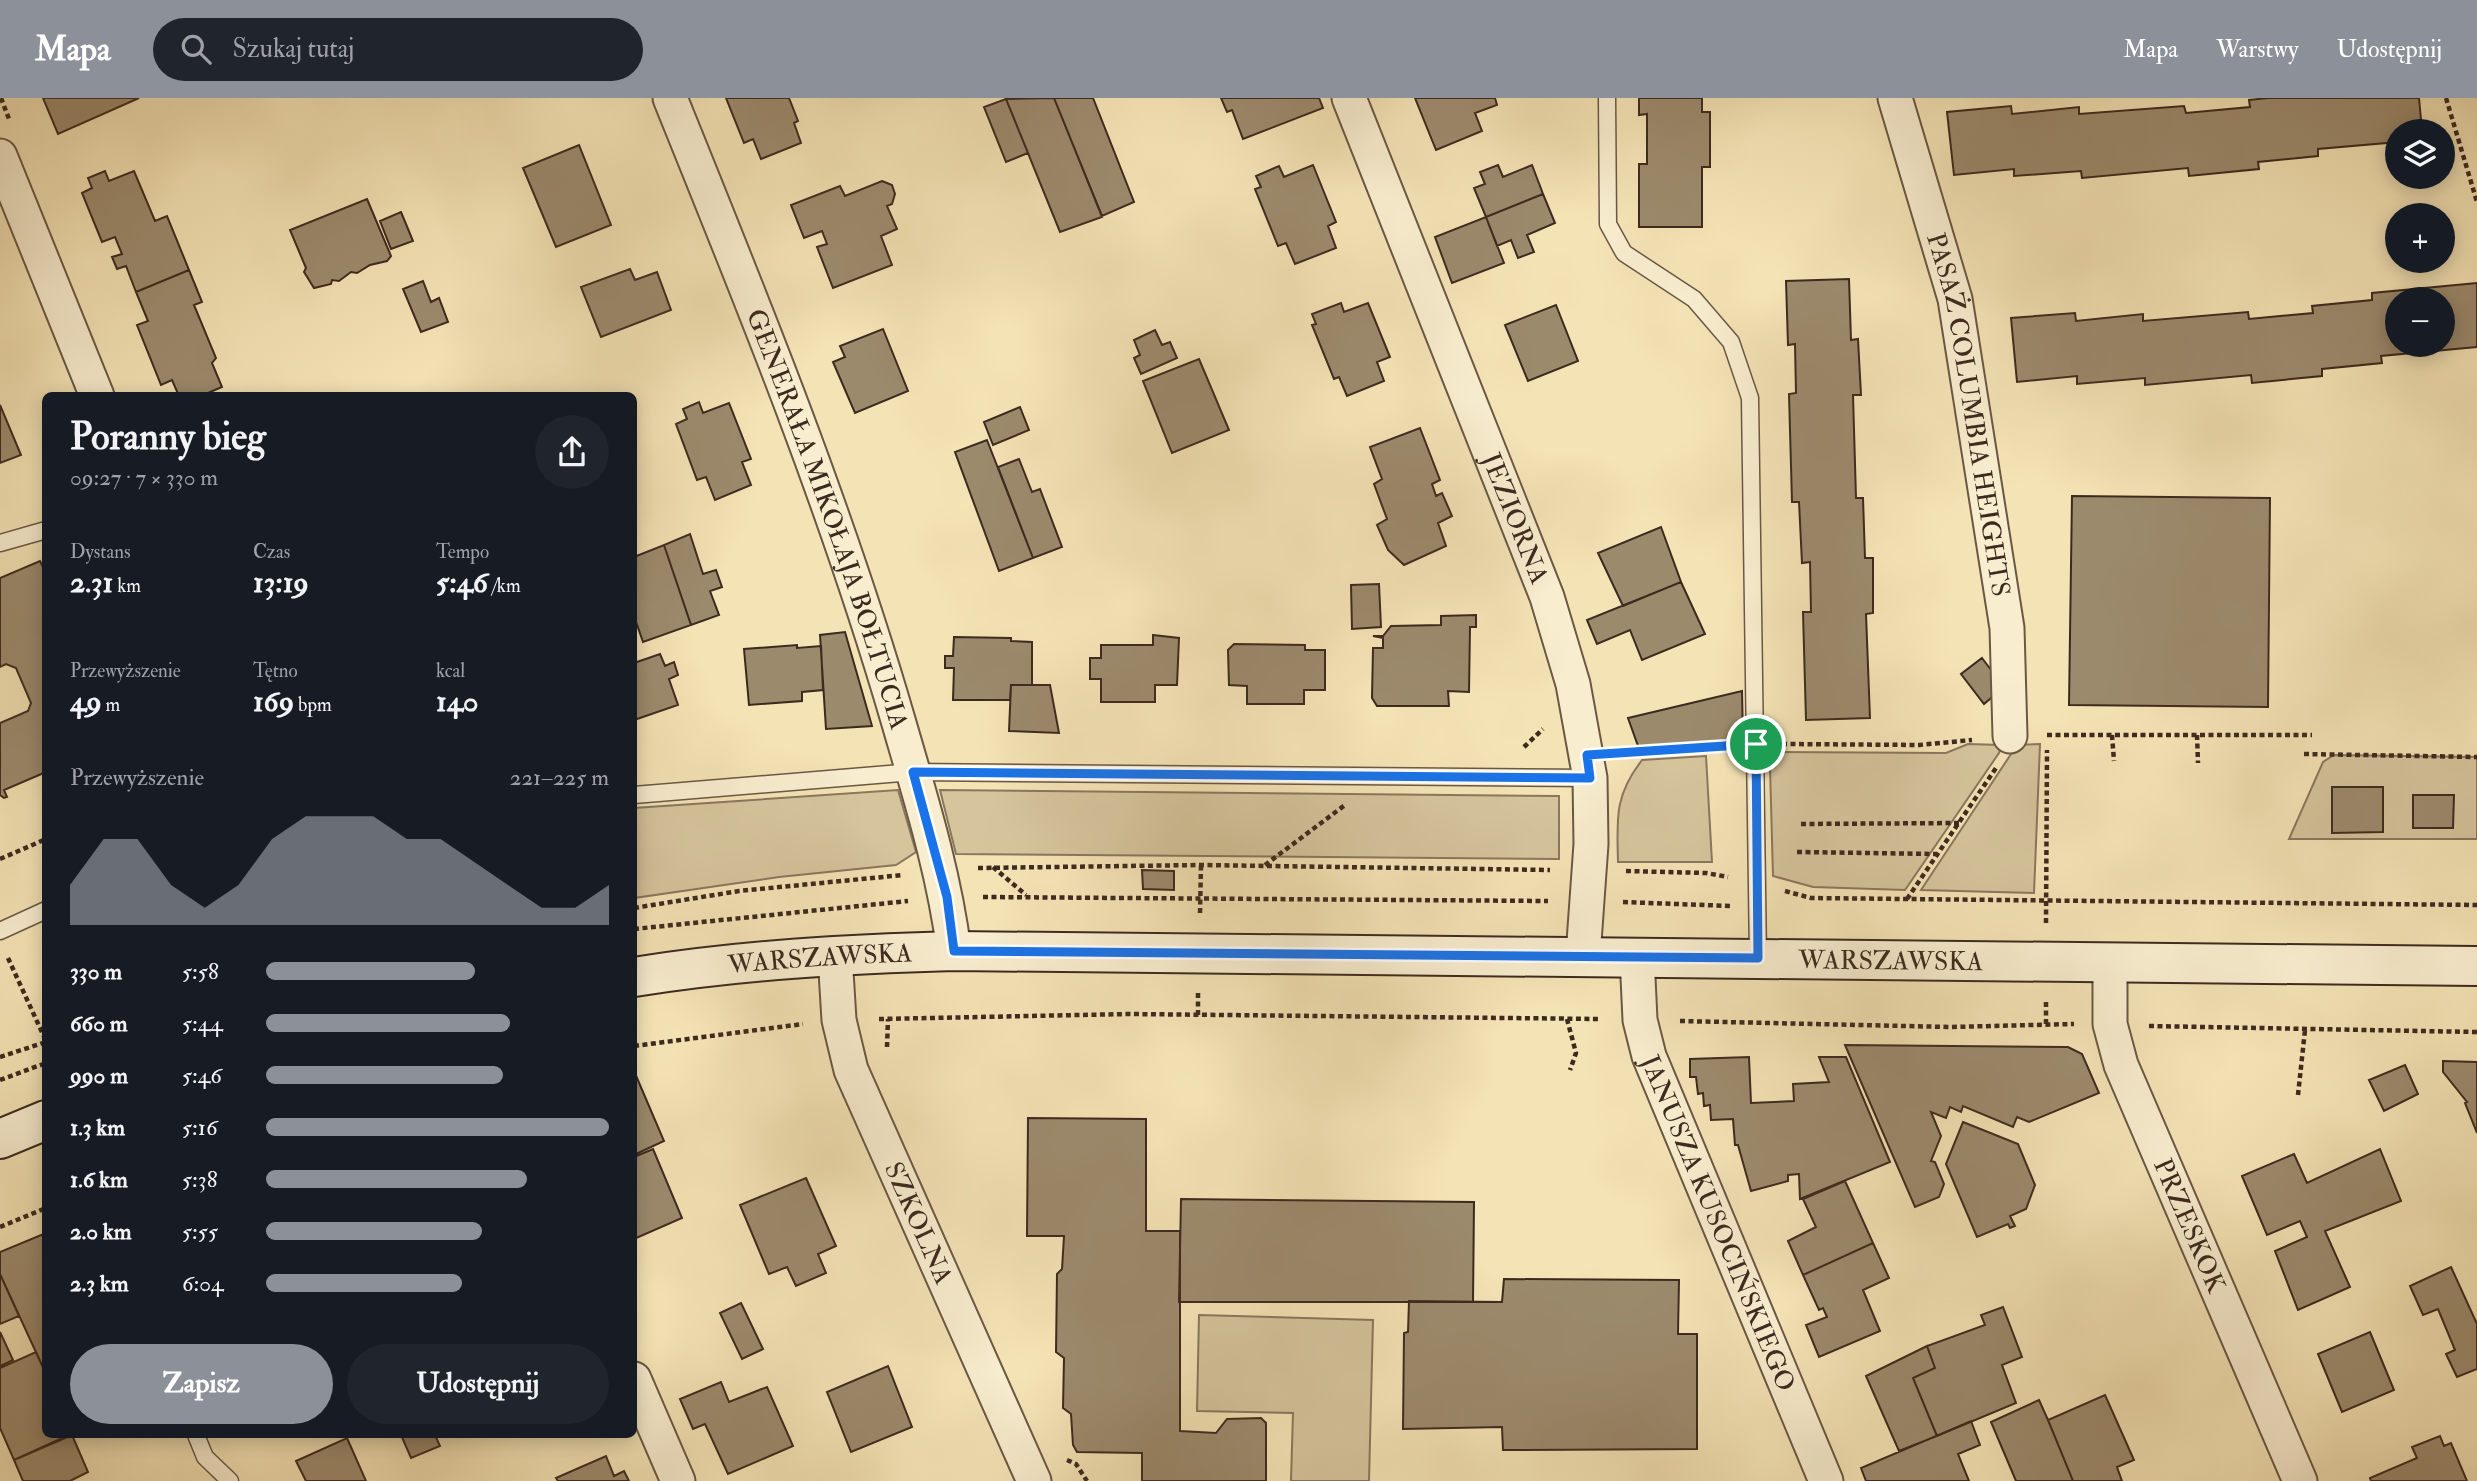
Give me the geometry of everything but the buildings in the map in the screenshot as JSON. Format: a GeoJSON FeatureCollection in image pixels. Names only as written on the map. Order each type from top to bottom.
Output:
{"type":"FeatureCollection","features":[{"type":"Feature","properties":{"kind":"street","name":"GENERAŁA MIKOŁAJA BOŁTUCIA"},"geometry":{"type":"LineString","coordinates":[[670,98],[792,403],[863,601],[947,897],[954,951]]}},
{"type":"Feature","properties":{"kind":"street","name":"JEZIORNA"},"geometry":{"type":"LineString","coordinates":[[1349,98],[1547,597],[1573,684],[1588,767],[1591,844],[1583,956]]}},
{"type":"Feature","properties":{"kind":"street","name":"PASAŻ COLUMBIA HEIGHTS"},"geometry":{"type":"LineString","coordinates":[[1895,98],[1955,299],[2007,628],[2010,736]]}},
{"type":"Feature","properties":{"kind":"street"},"geometry":{"type":"LineString","coordinates":[[0,156],[95,392]]}},
{"type":"Feature","properties":{"kind":"street","name":"WARSZAWSKA"},"geometry":{"type":"LineString","coordinates":[[637,977],[691,968],[835,955],[954,951],[2477,966]]}},
{"type":"Feature","properties":{"kind":"street","name":"SZKOLNA"},"geometry":{"type":"LineString","coordinates":[[835,955],[839,1020],[851,1070],[1034,1481]]}},
{"type":"Feature","properties":{"kind":"street","name":"JANUSZA KUSOCIŃSKIEGO"},"geometry":{"type":"LineString","coordinates":[[1637,956],[1640,1020],[1649,1056],[1826,1481]]}},
{"type":"Feature","properties":{"kind":"street","name":"PRZESKOK"},"geometry":{"type":"LineString","coordinates":[[2110,961],[2110,1024],[2121,1065],[2300,1481]]}},
{"type":"Feature","properties":{"kind":"street"},"geometry":{"type":"LineString","coordinates":[[0,1139],[42,1122]]}},
{"type":"Feature","properties":{"kind":"street"},"geometry":{"type":"LineString","coordinates":[[637,1386],[678,1481]]}},
{"type":"Feature","properties":{"kind":"lane"},"geometry":{"type":"LineString","coordinates":[[1607,98],[1608,224],[1624,253],[1694,299],[1731,342],[1750,398],[1758,958]]}},
{"type":"Feature","properties":{"kind":"lane"},"geometry":{"type":"LineString","coordinates":[[0,543],[42,531]]}},
{"type":"Feature","properties":{"kind":"lane"},"geometry":{"type":"LineString","coordinates":[[637,794],[913,772],[1384,777],[1588,767]]}},
{"type":"Feature","properties":{"kind":"lane"},"geometry":{"type":"LineString","coordinates":[[0,931],[42,912]]}},
{"type":"Feature","properties":{"kind":"lane"},"geometry":{"type":"LineString","coordinates":[[197,1438],[205,1457],[230,1481]]}},
{"type":"Feature","properties":{"kind":"path"},"geometry":{"type":"LineString","coordinates":[[2446,98],[2477,202]]}},
{"type":"Feature","properties":{"kind":"path"},"geometry":{"type":"LineString","coordinates":[[1588,767],[1756,744],[1932,744],[2047,735],[2312,735]]}},
{"type":"Feature","properties":{"kind":"path"},"geometry":{"type":"LineString","coordinates":[[2046,924],[2047,735]]}},
{"type":"Feature","properties":{"kind":"path"},"geometry":{"type":"LineString","coordinates":[[2112,735],[2114,761]]}},
{"type":"Feature","properties":{"kind":"path"},"geometry":{"type":"LineString","coordinates":[[2197,735],[2198,763]]}},
{"type":"Feature","properties":{"kind":"path"},"geometry":{"type":"LineString","coordinates":[[1907,899],[2004,756],[2010,736]]}},
{"type":"Feature","properties":{"kind":"path"},"geometry":{"type":"LineString","coordinates":[[2304,754],[2477,757]]}},
{"type":"Feature","properties":{"kind":"path"},"geometry":{"type":"LineString","coordinates":[[1265,866],[1384,777]]}},
{"type":"Feature","properties":{"kind":"path"},"geometry":{"type":"LineString","coordinates":[[1801,824],[1960,822]]}},
{"type":"Feature","properties":{"kind":"path"},"geometry":{"type":"LineString","coordinates":[[0,859],[42,841]]}},
{"type":"Feature","properties":{"kind":"path"},"geometry":{"type":"LineString","coordinates":[[1797,852],[1938,854]]}},
{"type":"Feature","properties":{"kind":"path"},"geometry":{"type":"LineString","coordinates":[[1200,919],[1201,865]]}},
{"type":"Feature","properties":{"kind":"path"},"geometry":{"type":"LineString","coordinates":[[993,867],[1027,896]]}},
{"type":"Feature","properties":{"kind":"path"},"geometry":{"type":"LineString","coordinates":[[5,953],[42,1033]]}},
{"type":"Feature","properties":{"kind":"path"},"geometry":{"type":"LineString","coordinates":[[1198,1015],[1199,985]]}},
{"type":"Feature","properties":{"kind":"path"},"geometry":{"type":"LineString","coordinates":[[1567,1019],[1576,1053],[1570,1070]]}},
{"type":"Feature","properties":{"kind":"path"},"geometry":{"type":"LineString","coordinates":[[637,1046],[812,1023]]}},
{"type":"Feature","properties":{"kind":"path"},"geometry":{"type":"LineString","coordinates":[[2298,1095],[2305,1030]]}},
{"type":"Feature","properties":{"kind":"path"},"geometry":{"type":"LineString","coordinates":[[0,1057],[42,1043]]}},
{"type":"Feature","properties":{"kind":"path"},"geometry":{"type":"LineString","coordinates":[[0,1080],[42,1064]]}},
{"type":"Feature","properties":{"kind":"path"},"geometry":{"type":"LineString","coordinates":[[0,1227],[42,1210]]}},
{"type":"Feature","properties":{"kind":"shaded area"},"geometry":{"type":"Polygon","coordinates":[[[1968,744],[2001,745],[1999,753],[1905,890],[1813,887],[1773,876],[1770,767],[1765,752],[1946,753],[1968,744]]]}},
{"type":"Feature","properties":{"kind":"shaded area"},"geometry":{"type":"Polygon","coordinates":[[[2040,744],[2034,893],[1921,890],[2017,745],[2040,744]]]}},
{"type":"Feature","properties":{"kind":"shaded area"},"geometry":{"type":"Polygon","coordinates":[[[2334,755],[2477,757],[2477,839],[2289,839],[2323,762],[2334,755]]]}},
{"type":"Feature","properties":{"kind":"shaded area"},"geometry":{"type":"Polygon","coordinates":[[[1706,756],[1712,862],[1618,862],[1619,808],[1626,785],[1642,760],[1706,756]]]}},
{"type":"Feature","properties":{"kind":"shaded area"},"geometry":{"type":"Polygon","coordinates":[[[898,790],[916,852],[896,865],[779,877],[637,898],[637,808],[898,790]]]}},
{"type":"Feature","properties":{"kind":"shaded area"},"geometry":{"type":"Polygon","coordinates":[[[940,790],[1559,796],[1559,859],[956,854],[940,790]]]}},
{"type":"Feature","properties":{"kind":"shaded area"},"geometry":{"type":"Polygon","coordinates":[[[1199,1315],[1373,1320],[1369,1481],[1291,1481],[1293,1413],[1197,1411],[1199,1315]]]}},
{"type":"Feature","properties":{"kind":"route"},"geometry":{"type":"LineString","coordinates":[[1756,744],[1758,958],[954,951],[947,897],[913,772],[1590,778],[1587,755],[1756,744]]}}]}
